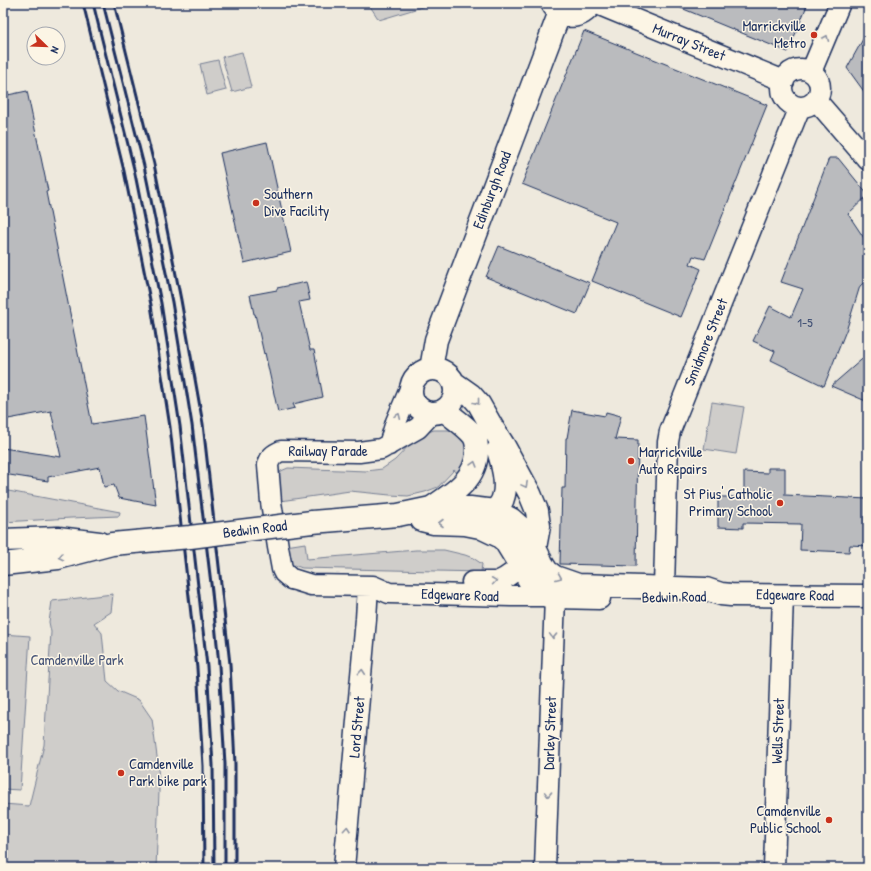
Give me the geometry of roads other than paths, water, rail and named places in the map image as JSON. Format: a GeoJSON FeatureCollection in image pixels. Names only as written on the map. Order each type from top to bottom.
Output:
{"type":"FeatureCollection","features":[{"type":"Feature","properties":{"kind":"main road"},"geometry":{"type":"LineString","coordinates":[[556,8],[566,15],[572,16],[579,15],[584,12],[593,3]]}},
{"type":"Feature","properties":{"kind":"main road","name":"Edinburgh Road"},"geometry":{"type":"LineString","coordinates":[[431,368],[436,340],[556,8]]}},
{"type":"Feature","properties":{"kind":"main road"},"geometry":{"type":"LineString","coordinates":[[431,368],[441,370],[446,373],[451,377],[454,383],[454,399],[450,405],[438,412],[425,412],[418,408],[411,396],[410,389],[416,376],[421,371],[431,368]]}},
{"type":"Feature","properties":{"kind":"main road"},"geometry":{"type":"LineString","coordinates":[[454,383],[472,395],[479,404],[530,494],[537,511],[540,526],[536,548]]}},
{"type":"Feature","properties":{"kind":"main road"},"geometry":{"type":"LineString","coordinates":[[431,508],[466,482],[474,468],[477,455],[477,443],[474,436],[438,412]]}},
{"type":"Feature","properties":{"kind":"main road"},"geometry":{"type":"LineString","coordinates":[[492,427],[502,462],[504,488],[504,496],[500,506],[495,511]]}},
{"type":"Feature","properties":{"kind":"main road","name":"Bedwin Road"},"geometry":{"type":"LineString","coordinates":[[3,564],[58,558],[112,544],[190,537],[312,522],[398,515],[431,508],[470,508],[495,511],[511,519],[520,527],[536,548],[547,571],[555,577],[578,585],[706,589],[721,594]]}},
{"type":"Feature","properties":{"kind":"main road","name":"Bedwin Road"},"geometry":{"type":"LineString","coordinates":[[398,515],[434,523],[465,524],[480,527],[499,536],[505,541],[529,580],[551,597],[705,599],[721,594]]}},
{"type":"Feature","properties":{"kind":"main road","name":"Bedwin Road"},"geometry":{"type":"LineString","coordinates":[[3,540],[58,538],[112,544]]}},
{"type":"Feature","properties":{"kind":"main road","name":"Edgeware Road"},"geometry":{"type":"LineString","coordinates":[[721,594],[868,596]]}},
{"type":"Feature","properties":{"kind":"street","name":"Murray Street"},"geometry":{"type":"LineString","coordinates":[[593,3],[784,81]]}},
{"type":"Feature","properties":{"kind":"street"},"geometry":{"type":"LineString","coordinates":[[811,72],[840,3]]}},
{"type":"Feature","properties":{"kind":"street"},"geometry":{"type":"LineString","coordinates":[[798,70],[811,72],[819,82],[819,94],[808,103],[794,106],[785,98],[782,87],[784,81],[792,72],[798,70]]}},
{"type":"Feature","properties":{"kind":"street"},"geometry":{"type":"LineString","coordinates":[[808,103],[868,160]]}},
{"type":"Feature","properties":{"kind":"street","name":"Smidmore Street"},"geometry":{"type":"LineString","coordinates":[[664,587],[668,442],[670,431],[808,103]]}},
{"type":"Feature","properties":{"kind":"street","name":"Railway Parade"},"geometry":{"type":"LineString","coordinates":[[389,444],[396,422],[410,389]]}},
{"type":"Feature","properties":{"kind":"street","name":"Railway Parade"},"geometry":{"type":"LineString","coordinates":[[287,576],[282,569],[276,540],[271,502],[268,464],[269,459],[274,454],[281,451],[359,452],[380,449],[418,428],[438,412]]}},
{"type":"Feature","properties":{"kind":"street"},"geometry":{"type":"LineString","coordinates":[[480,527],[495,511]]}},
{"type":"Feature","properties":{"kind":"street","name":"Edgeware Road"},"geometry":{"type":"LineString","coordinates":[[287,576],[311,585],[370,586],[390,580],[497,582],[521,567]]}},
{"type":"Feature","properties":{"kind":"street","name":"Edgeware Road"},"geometry":{"type":"LineString","coordinates":[[370,586],[389,593],[551,597]]}},
{"type":"Feature","properties":{"kind":"street","name":"Lord Street"},"geometry":{"type":"LineString","coordinates":[[344,868],[370,586]]}},
{"type":"Feature","properties":{"kind":"street","name":"Wells Street"},"geometry":{"type":"LineString","coordinates":[[774,868],[782,595]]}},
{"type":"Feature","properties":{"kind":"street","name":"Darley Street"},"geometry":{"type":"LineString","coordinates":[[545,868],[551,597]]}},
{"type":"Feature","properties":{"kind":"railway"},"geometry":{"type":"LineString","coordinates":[[83,3],[124,171],[151,305],[170,427],[197,668],[203,766],[204,868]]}},
{"type":"Feature","properties":{"kind":"railway"},"geometry":{"type":"LineString","coordinates":[[93,3],[134,169],[161,303],[180,426],[207,666],[213,765],[214,868]]}},
{"type":"Feature","properties":{"kind":"railway"},"geometry":{"type":"LineString","coordinates":[[103,3],[144,166],[172,302],[192,425],[212,592],[219,665],[225,764],[225,868]]}},
{"type":"Feature","properties":{"kind":"railway"},"geometry":{"type":"LineString","coordinates":[[114,3],[154,164],[181,300],[203,424],[230,664],[235,764],[235,868]]}},
{"type":"Feature","properties":{"kind":"place","name":"Marrickville Metro"},"geometry":{"type":"Point","coordinates":[814,35]}},
{"type":"Feature","properties":{"kind":"place","name":"Southern Dive Facility"},"geometry":{"type":"Point","coordinates":[256,203]}},
{"type":"Feature","properties":{"kind":"place","name":"Marrickville Auto Repairs"},"geometry":{"type":"Point","coordinates":[631,461]}},
{"type":"Feature","properties":{"kind":"place","name":"St Pius' Catholic Primary School"},"geometry":{"type":"Point","coordinates":[780,503]}},
{"type":"Feature","properties":{"kind":"place","name":"Camdenville Park bike park"},"geometry":{"type":"Point","coordinates":[121,773]}},
{"type":"Feature","properties":{"kind":"place","name":"Camdenville Public School"},"geometry":{"type":"Point","coordinates":[829,820]}},
{"type":"Feature","properties":{"kind":"park label","name":"Camdenville Park"},"geometry":{"type":"Point","coordinates":[77,660]}}]}
